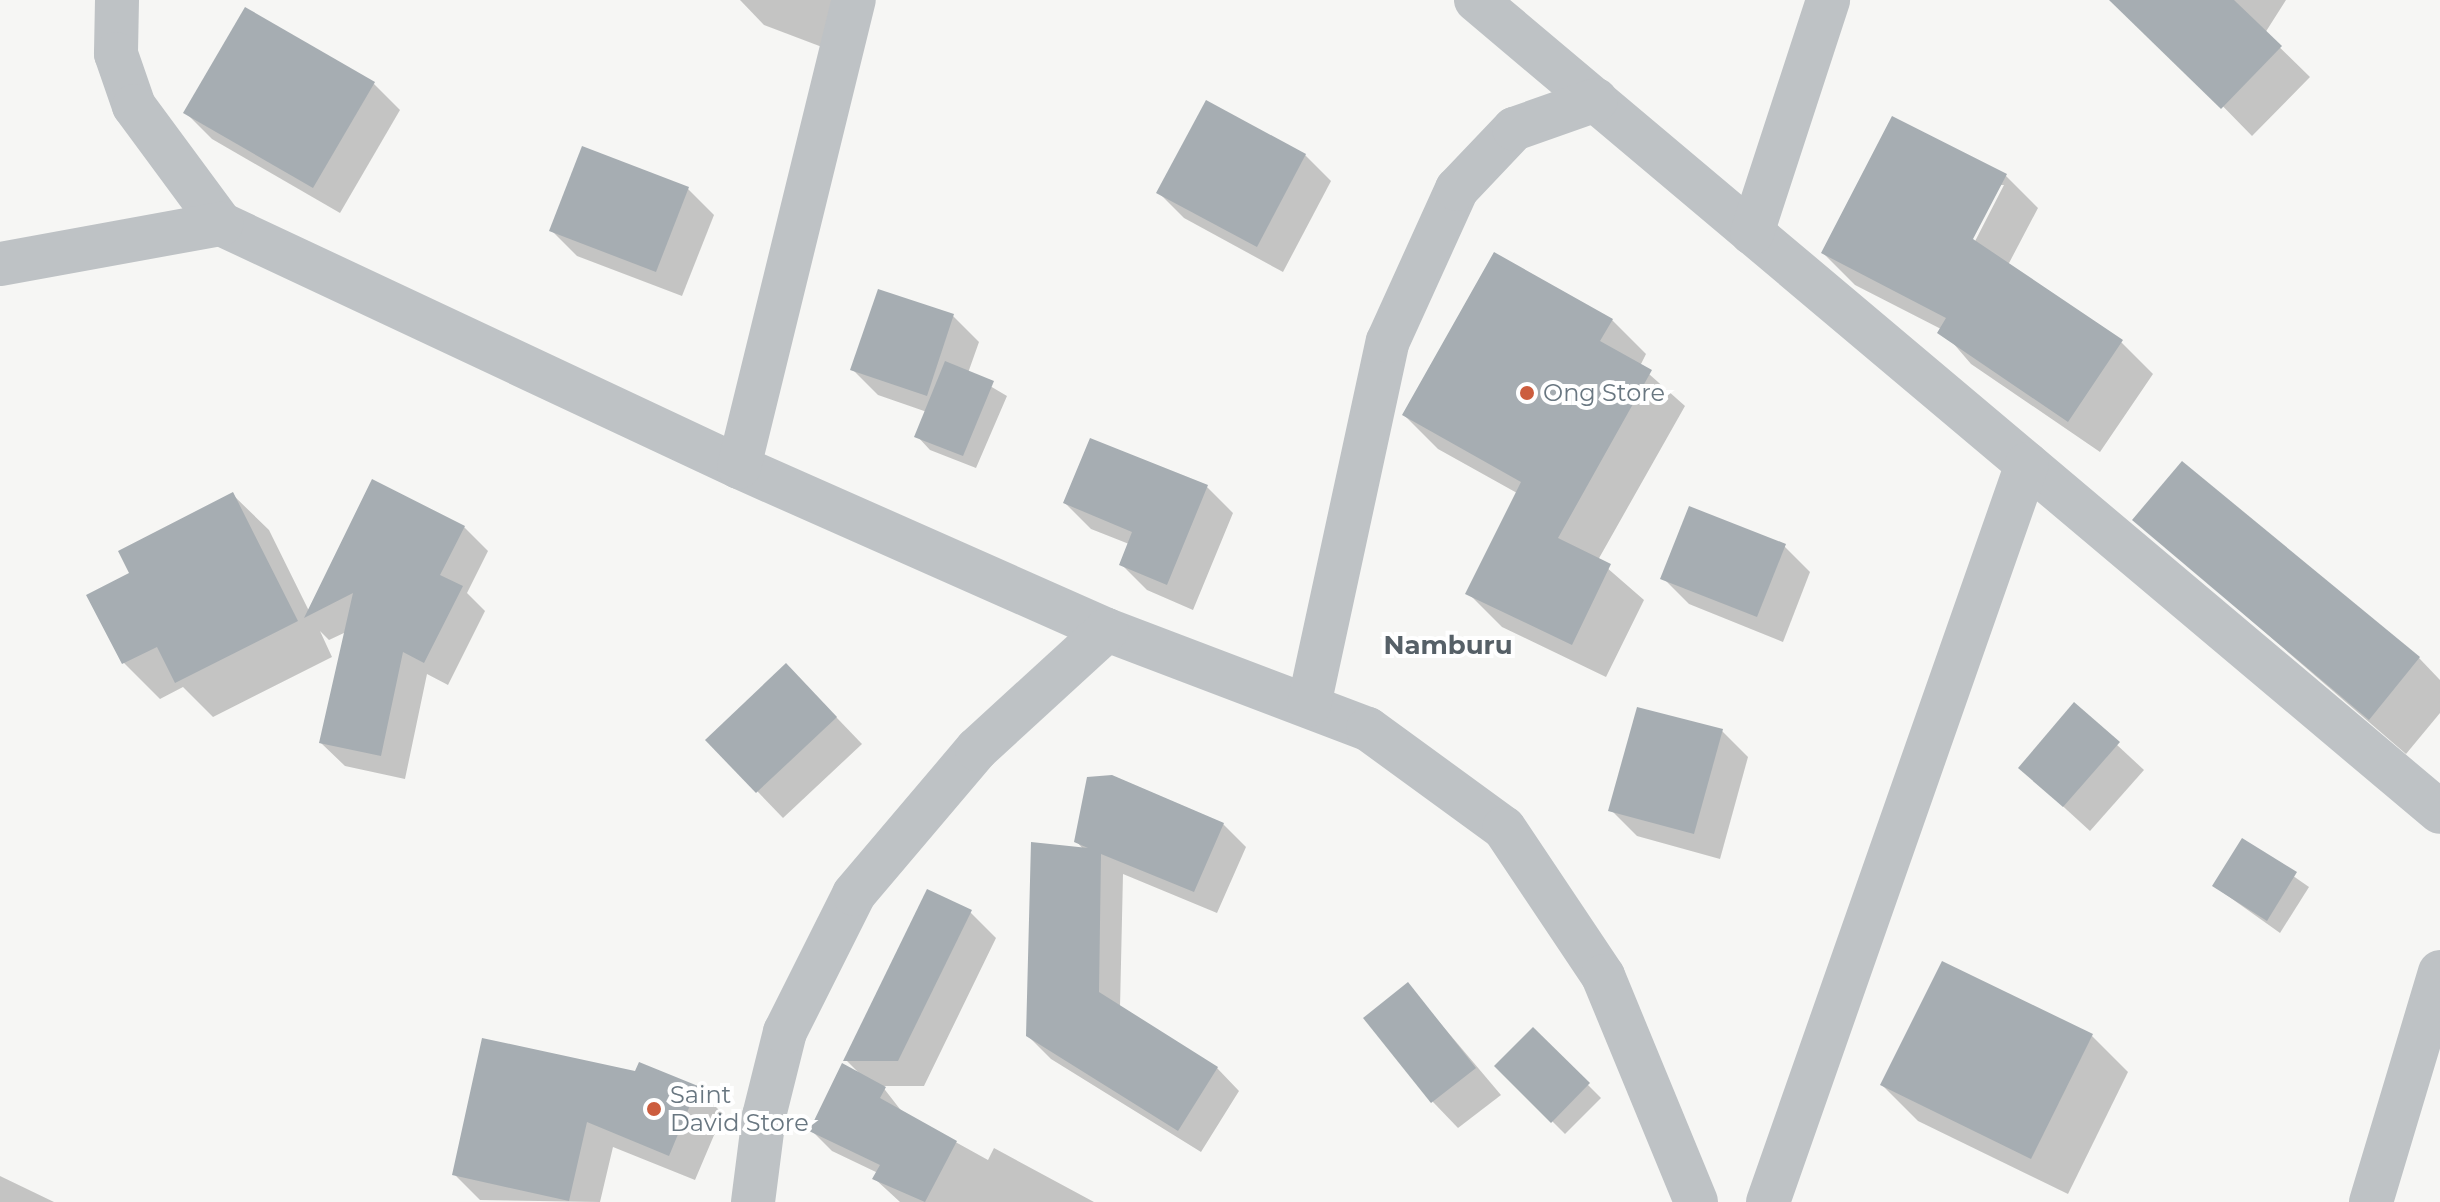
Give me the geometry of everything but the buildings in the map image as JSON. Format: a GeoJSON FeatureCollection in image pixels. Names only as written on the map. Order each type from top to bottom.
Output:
{"type":"FeatureCollection","features":[{"type":"Feature","properties":{"kind":"street"},"geometry":{"type":"LineString","coordinates":[[117,0],[116,54],[134,106],[221,224],[739,467],[1107,630],[1368,729],[1504,828],[1603,976],[1696,1202]]}},
{"type":"Feature","properties":{"kind":"street"},"geometry":{"type":"LineString","coordinates":[[739,467],[854,0]]}},
{"type":"Feature","properties":{"kind":"street"},"geometry":{"type":"LineString","coordinates":[[1476,0],[2440,812]]}},
{"type":"Feature","properties":{"kind":"street"},"geometry":{"type":"LineString","coordinates":[[1752,233],[1828,0]]}},
{"type":"Feature","properties":{"kind":"street"},"geometry":{"type":"LineString","coordinates":[[1309,705],[1388,341],[1457,189],[1514,129],[1596,100]]}},
{"type":"Feature","properties":{"kind":"street"},"geometry":{"type":"LineString","coordinates":[[0,264],[221,224]]}},
{"type":"Feature","properties":{"kind":"street"},"geometry":{"type":"LineString","coordinates":[[1768,1202],[2027,464]]}},
{"type":"Feature","properties":{"kind":"street"},"geometry":{"type":"LineString","coordinates":[[753,1202],[764,1116],[785,1032],[854,894],[977,749],[1107,630]]}},
{"type":"Feature","properties":{"kind":"street"},"geometry":{"type":"LineString","coordinates":[[2371,1202],[2440,972]]}},
{"type":"Feature","properties":{"kind":"place","name":"Ong Store"},"geometry":{"type":"Point","coordinates":[1527,393]}},
{"type":"Feature","properties":{"kind":"place","name":"Saint David Store"},"geometry":{"type":"Point","coordinates":[654,1109]}},
{"type":"Feature","properties":{"kind":"district","name":"Namburu"},"geometry":{"type":"Point","coordinates":[1448,646]}}]}
